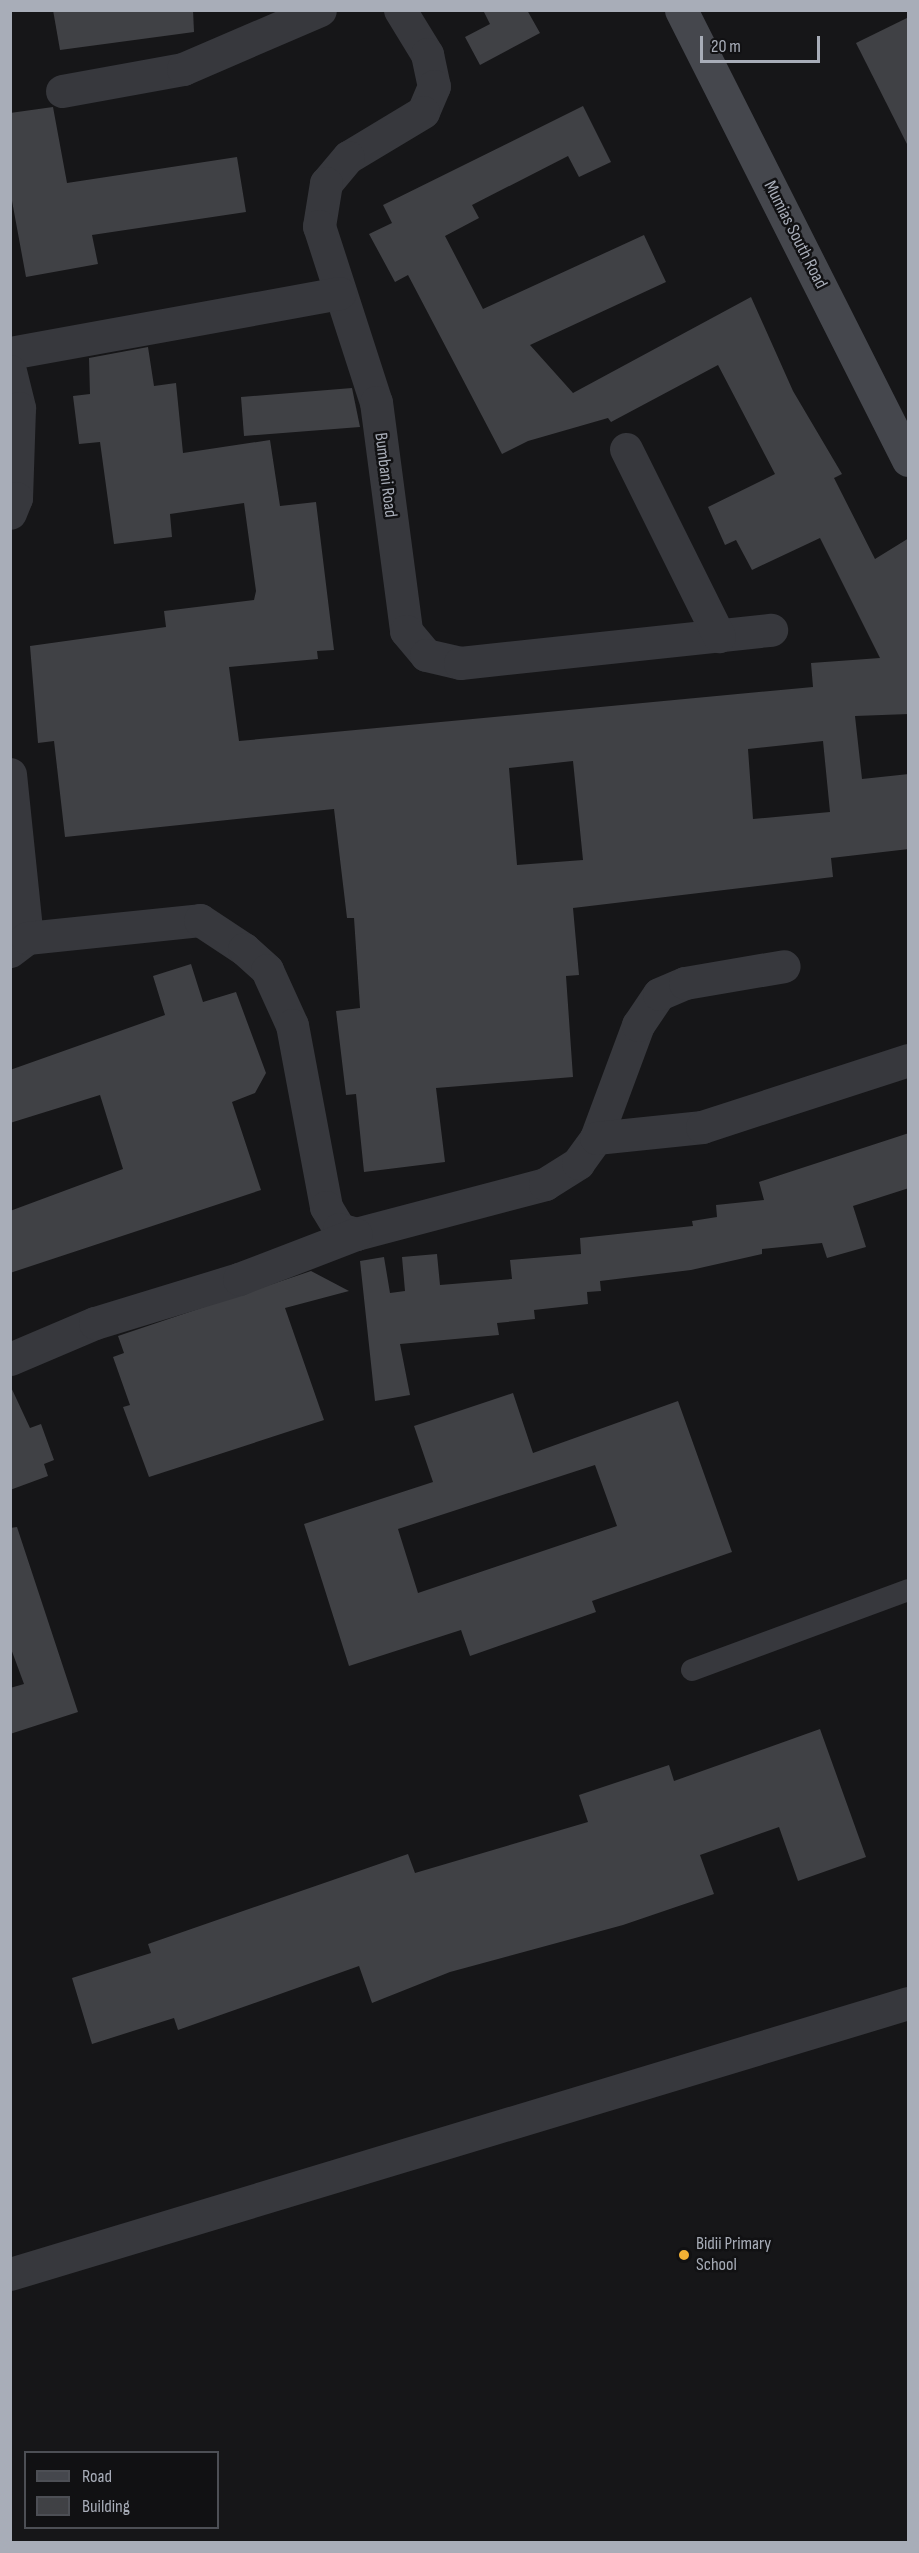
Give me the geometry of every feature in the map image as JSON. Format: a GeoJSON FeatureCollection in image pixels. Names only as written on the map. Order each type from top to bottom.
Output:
{"type":"FeatureCollection","features":[{"type":"Feature","properties":{"kind":"main road","name":"Mumias South Road"},"geometry":{"type":"LineString","coordinates":[[681,10],[904,442]]}},
{"type":"Feature","properties":{"kind":"street"},"geometry":{"type":"LineString","coordinates":[[62,92],[183,69],[320,10]]}},
{"type":"Feature","properties":{"kind":"street","name":"Bumbani Road"},"geometry":{"type":"LineString","coordinates":[[400,10],[427,54],[434,86],[423,112],[348,157],[326,183],[319,226],[376,402],[406,631],[426,655],[460,663],[771,630]]}},
{"type":"Feature","properties":{"kind":"street"},"geometry":{"type":"LineString","coordinates":[[10,353],[340,293]]}},
{"type":"Feature","properties":{"kind":"street"},"geometry":{"type":"LineString","coordinates":[[10,371],[19,408],[16,498],[10,513]]}},
{"type":"Feature","properties":{"kind":"street"},"geometry":{"type":"LineString","coordinates":[[626,449],[719,636]]}},
{"type":"Feature","properties":{"kind":"street"},"geometry":{"type":"LineString","coordinates":[[10,774],[19,944],[200,920],[267,970],[292,1025],[326,1207],[339,1229],[356,1234]]}},
{"type":"Feature","properties":{"kind":"street"},"geometry":{"type":"LineString","coordinates":[[10,1359],[95,1323],[239,1279],[356,1234],[545,1184],[578,1163],[596,1138],[638,1025],[659,994],[685,983],[784,966]]}},
{"type":"Feature","properties":{"kind":"street"},"geometry":{"type":"LineString","coordinates":[[596,1138],[702,1127],[909,1060]]}},
{"type":"Feature","properties":{"kind":"street"},"geometry":{"type":"LineString","coordinates":[[10,2274],[909,2003]]}},
{"type":"Feature","properties":{"kind":"lane"},"geometry":{"type":"LineString","coordinates":[[692,1670],[909,1590]]}},
{"type":"Feature","properties":{"kind":"building"},"geometry":{"type":"Polygon","coordinates":[[[53,10],[193,10],[194,32],[60,50],[53,10]]]}},
{"type":"Feature","properties":{"kind":"building"},"geometry":{"type":"Polygon","coordinates":[[[483,10],[527,10],[540,33],[480,65],[465,37],[490,24],[483,10]]]}},
{"type":"Feature","properties":{"kind":"building"},"geometry":{"type":"Polygon","coordinates":[[[909,17],[909,148],[856,43],[909,17]]]}},
{"type":"Feature","properties":{"kind":"building"},"geometry":{"type":"Polygon","coordinates":[[[583,106],[611,162],[579,177],[568,156],[472,205],[479,218],[445,236],[483,309],[644,235],[666,282],[530,345],[573,393],[751,297],[793,391],[842,474],[834,478],[875,559],[909,538],[909,714],[855,716],[862,779],[909,774],[909,849],[831,858],[833,877],[573,908],[579,975],[566,976],[573,1077],[436,1088],[445,1162],[364,1172],[356,1094],[346,1095],[336,1011],[360,1008],[354,918],[347,918],[334,809],[65,837],[54,741],[38,743],[30,646],[166,627],[164,611],[254,600],[256,591],[244,503],[170,514],[172,537],[114,544],[100,442],[79,444],[73,396],[90,394],[89,358],[148,347],[154,386],[176,383],[183,453],[270,440],[280,506],[316,502],[334,650],[317,651],[318,659],[229,667],[239,741],[813,687],[811,663],[880,658],[820,538],[752,570],[736,540],[725,545],[708,507],[775,474],[718,365],[611,422],[608,418],[528,441],[502,454],[408,275],[395,282],[369,234],[392,223],[383,205],[583,106]],[[823,741],[748,749],[753,819],[830,812],[823,741]],[[573,761],[509,768],[517,865],[583,860],[573,761]]]}},
{"type":"Feature","properties":{"kind":"building"},"geometry":{"type":"Polygon","coordinates":[[[53,107],[67,183],[237,157],[246,212],[92,235],[98,264],[26,277],[10,190],[10,113],[53,107]]]}},
{"type":"Feature","properties":{"kind":"building"},"geometry":{"type":"Polygon","coordinates":[[[352,388],[360,427],[244,436],[241,397],[352,388]]]}},
{"type":"Feature","properties":{"kind":"building"},"geometry":{"type":"Polygon","coordinates":[[[191,964],[203,1002],[236,992],[266,1073],[255,1093],[232,1102],[261,1190],[10,1273],[10,1211],[123,1169],[100,1095],[10,1123],[10,1070],[165,1015],[153,976],[191,964]]]}},
{"type":"Feature","properties":{"kind":"building"},"geometry":{"type":"Polygon","coordinates":[[[909,1133],[909,1188],[853,1206],[866,1247],[827,1258],[822,1243],[762,1249],[762,1254],[691,1270],[600,1281],[601,1291],[587,1292],[588,1304],[534,1310],[535,1319],[497,1323],[499,1335],[400,1344],[410,1395],[375,1401],[360,1261],[384,1257],[390,1293],[405,1291],[402,1257],[437,1254],[440,1285],[512,1279],[510,1260],[581,1254],[580,1238],[693,1226],[692,1221],[717,1217],[716,1205],[764,1200],[759,1182],[909,1133]]]}},
{"type":"Feature","properties":{"kind":"building"},"geometry":{"type":"Polygon","coordinates":[[[311,1271],[349,1291],[285,1308],[324,1420],[149,1477],[123,1407],[130,1405],[113,1357],[124,1353],[118,1336],[311,1271]]]}},
{"type":"Feature","properties":{"kind":"building"},"geometry":{"type":"Polygon","coordinates":[[[10,1385],[30,1428],[41,1424],[54,1460],[44,1464],[48,1476],[10,1490],[10,1385]]]}},
{"type":"Feature","properties":{"kind":"building"},"geometry":{"type":"Polygon","coordinates":[[[513,1393],[533,1453],[678,1401],[732,1552],[592,1601],[596,1612],[470,1656],[461,1630],[349,1666],[304,1524],[433,1482],[414,1426],[513,1393]],[[595,1465],[398,1529],[418,1593],[617,1526],[595,1465]]]}},
{"type":"Feature","properties":{"kind":"building"},"geometry":{"type":"Polygon","coordinates":[[[17,1527],[78,1712],[10,1734],[10,1688],[24,1684],[10,1646],[10,1528],[17,1527]]]}},
{"type":"Feature","properties":{"kind":"building"},"geometry":{"type":"Polygon","coordinates":[[[820,1729],[866,1857],[798,1881],[779,1827],[700,1855],[714,1894],[623,1925],[450,1972],[372,2003],[359,1966],[178,2030],[174,2018],[92,2044],[72,1978],[151,1953],[148,1944],[408,1854],[415,1873],[588,1822],[579,1795],[669,1765],[674,1781],[820,1729]]]}},
{"type":"Feature","properties":{"kind":"place","name":"Bidii Primary School"},"geometry":{"type":"Point","coordinates":[684,2255]}}]}
